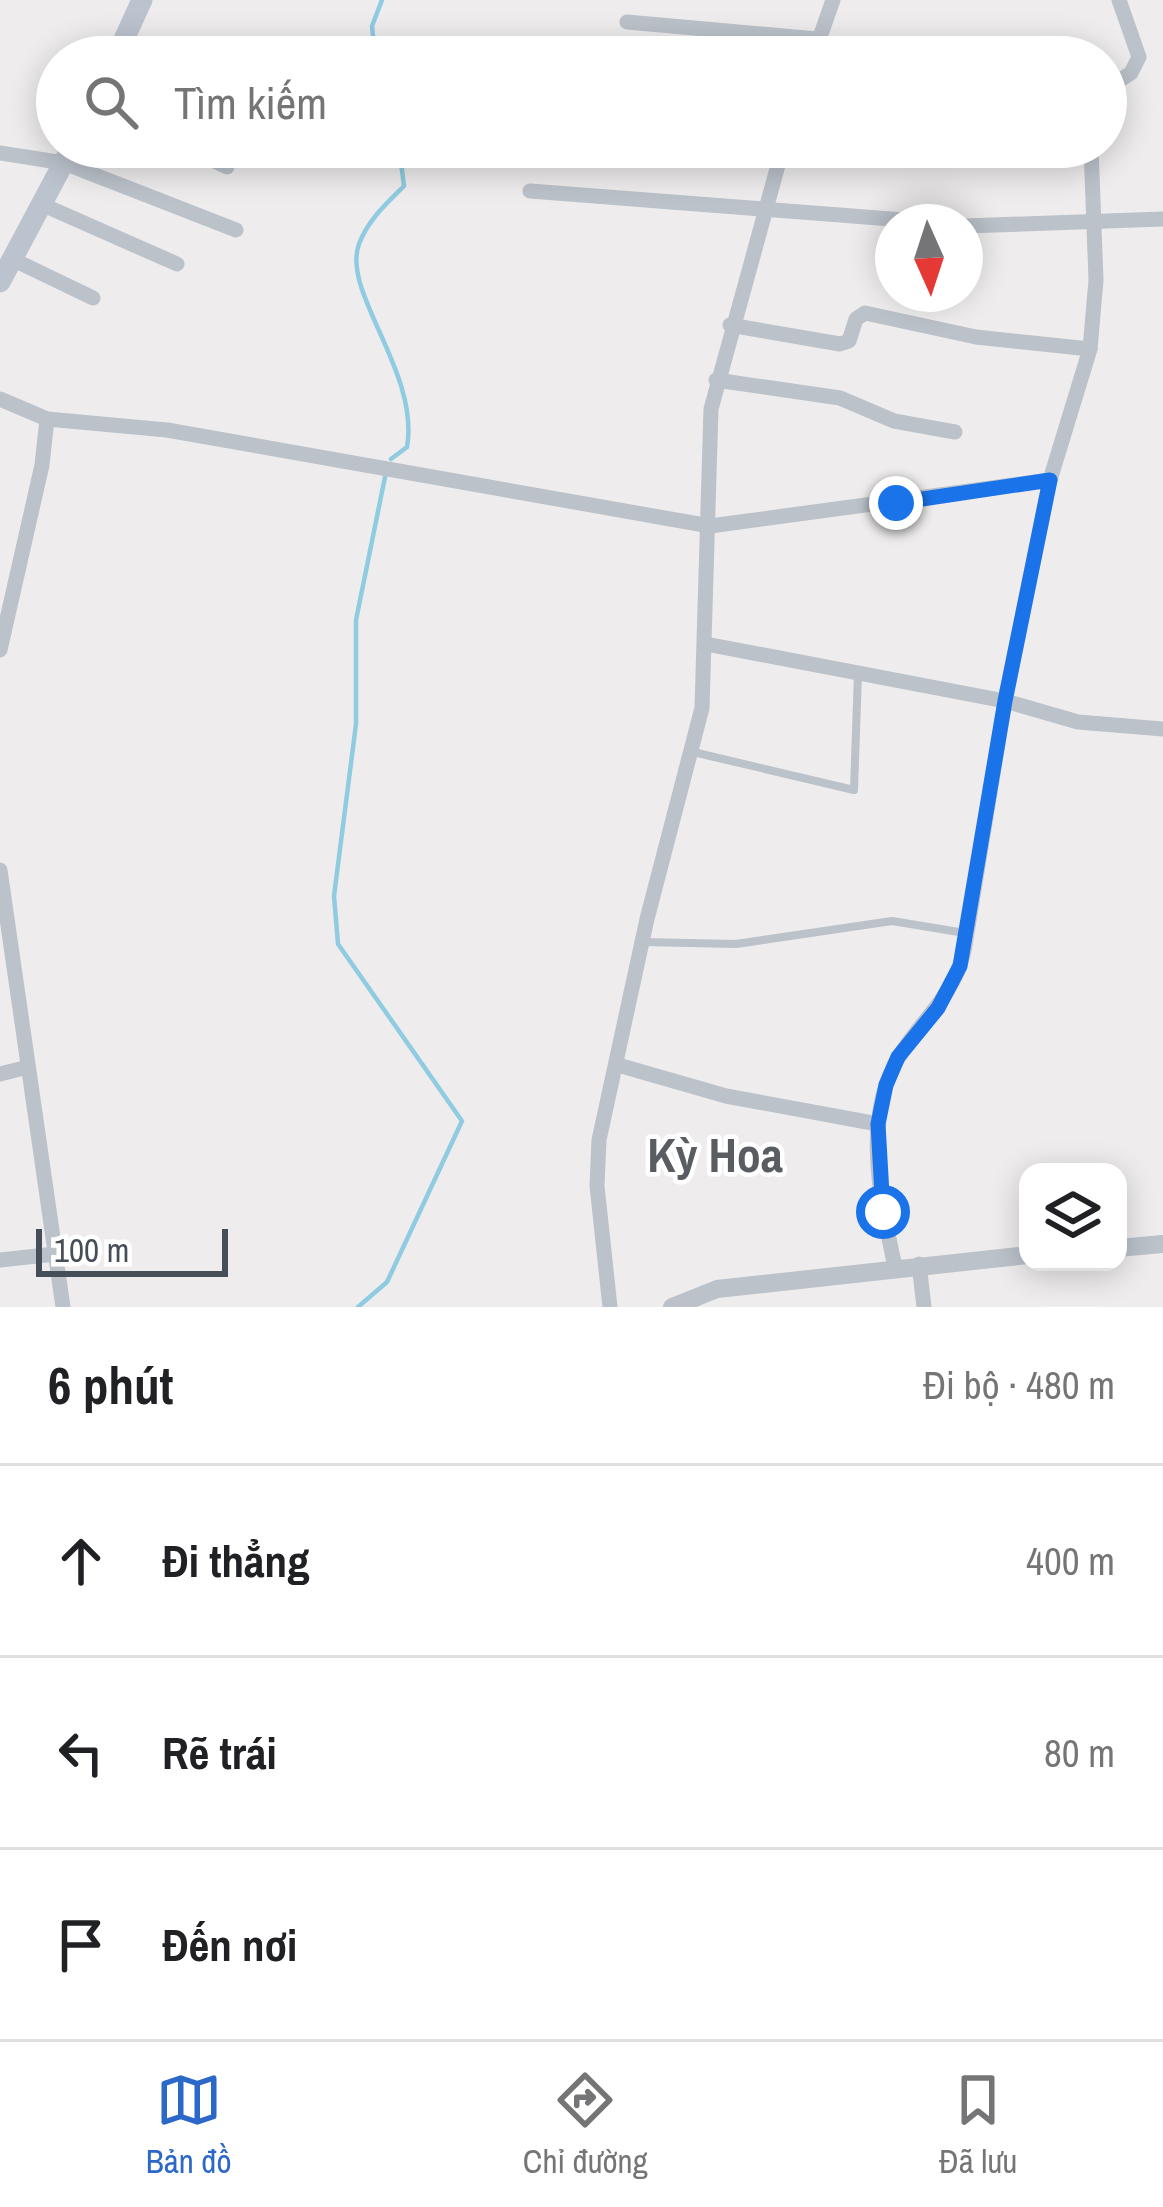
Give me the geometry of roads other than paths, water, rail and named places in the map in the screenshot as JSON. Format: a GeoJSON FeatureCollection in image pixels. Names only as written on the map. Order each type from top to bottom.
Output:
{"type":"FeatureCollection","features":[{"type":"Feature","properties":{"kind":"main road"},"geometry":{"type":"LineString","coordinates":[[126,36],[142,0]]}},
{"type":"Feature","properties":{"kind":"main road"},"geometry":{"type":"LineString","coordinates":[[0,282],[61,168]]}},
{"type":"Feature","properties":{"kind":"street"},"geometry":{"type":"LineString","coordinates":[[818,36],[833,0]]}},
{"type":"Feature","properties":{"kind":"street"},"geometry":{"type":"LineString","coordinates":[[1114,1],[1139,57],[1127,76]]}},
{"type":"Feature","properties":{"kind":"street"},"geometry":{"type":"LineString","coordinates":[[627,22],[783,36]]}},
{"type":"Feature","properties":{"kind":"street"},"geometry":{"type":"LineString","coordinates":[[0,153],[36,154]]}},
{"type":"Feature","properties":{"kind":"street"},"geometry":{"type":"LineString","coordinates":[[97,168],[236,230]]}},
{"type":"Feature","properties":{"kind":"street"},"geometry":{"type":"LineString","coordinates":[[610,1307],[596,1160],[643,942],[702,708],[710,526],[708,445],[716,380],[777,168]]}},
{"type":"Feature","properties":{"kind":"street"},"geometry":{"type":"LineString","coordinates":[[895,1267],[881,1196],[878,1124],[892,1069],[952,987],[967,934],[1005,701],[1050,480],[1090,349],[1096,280],[1091,168]]}},
{"type":"Feature","properties":{"kind":"street"},"geometry":{"type":"LineString","coordinates":[[530,191],[875,217]]}},
{"type":"Feature","properties":{"kind":"street"},"geometry":{"type":"LineString","coordinates":[[41,204],[177,264]]}},
{"type":"Feature","properties":{"kind":"street"},"geometry":{"type":"LineString","coordinates":[[983,225],[1163,219]]}},
{"type":"Feature","properties":{"kind":"street"},"geometry":{"type":"LineString","coordinates":[[12,260],[93,298]]}},
{"type":"Feature","properties":{"kind":"street"},"geometry":{"type":"LineString","coordinates":[[730,325],[844,344],[853,335],[857,316],[866,313],[976,337],[1090,349]]}},
{"type":"Feature","properties":{"kind":"street"},"geometry":{"type":"LineString","coordinates":[[716,380],[840,398],[894,421],[955,432]]}},
{"type":"Feature","properties":{"kind":"street"},"geometry":{"type":"LineString","coordinates":[[0,399],[47,419],[167,430],[710,526],[1050,480]]}},
{"type":"Feature","properties":{"kind":"street"},"geometry":{"type":"LineString","coordinates":[[0,646],[43,465],[47,419]]}},
{"type":"Feature","properties":{"kind":"street"},"geometry":{"type":"LineString","coordinates":[[706,644],[1005,701],[1078,722],[1163,729]]}},
{"type":"Feature","properties":{"kind":"street"},"geometry":{"type":"LineString","coordinates":[[0,870],[63,1307]]}},
{"type":"Feature","properties":{"kind":"street"},"geometry":{"type":"LineString","coordinates":[[618,1065],[726,1096],[878,1124]]}},
{"type":"Feature","properties":{"kind":"street"},"geometry":{"type":"LineString","coordinates":[[0,1074],[28,1067]]}},
{"type":"Feature","properties":{"kind":"street"},"geometry":{"type":"LineString","coordinates":[[1127,1247],[1163,1244]]}},
{"type":"Feature","properties":{"kind":"street"},"geometry":{"type":"LineString","coordinates":[[0,1260],[56,1254]]}},
{"type":"Feature","properties":{"kind":"street"},"geometry":{"type":"LineString","coordinates":[[672,1307],[895,1267],[1019,1256]]}},
{"type":"Feature","properties":{"kind":"street"},"geometry":{"type":"LineString","coordinates":[[920,1264],[924,1307]]}},
{"type":"Feature","properties":{"kind":"lane"},"geometry":{"type":"LineString","coordinates":[[692,752],[854,790],[858,671]]}},
{"type":"Feature","properties":{"kind":"lane"},"geometry":{"type":"LineString","coordinates":[[643,942],[736,944],[892,921],[967,934]]}},
{"type":"Feature","properties":{"kind":"waterway"},"geometry":{"type":"LineString","coordinates":[[373,36],[382,0]]}},
{"type":"Feature","properties":{"kind":"waterway"},"geometry":{"type":"LineString","coordinates":[[391,459],[407,447],[408,419],[393,362],[356,263],[367,227],[404,186],[402,168]]}},
{"type":"Feature","properties":{"kind":"waterway"},"geometry":{"type":"LineString","coordinates":[[358,1307],[387,1282],[462,1121],[338,944],[334,896],[356,724],[356,620],[385,477]]}},
{"type":"Feature","properties":{"kind":"district","name":"Kỳ Hoa"},"geometry":{"type":"Point","coordinates":[715,1155]}}]}
